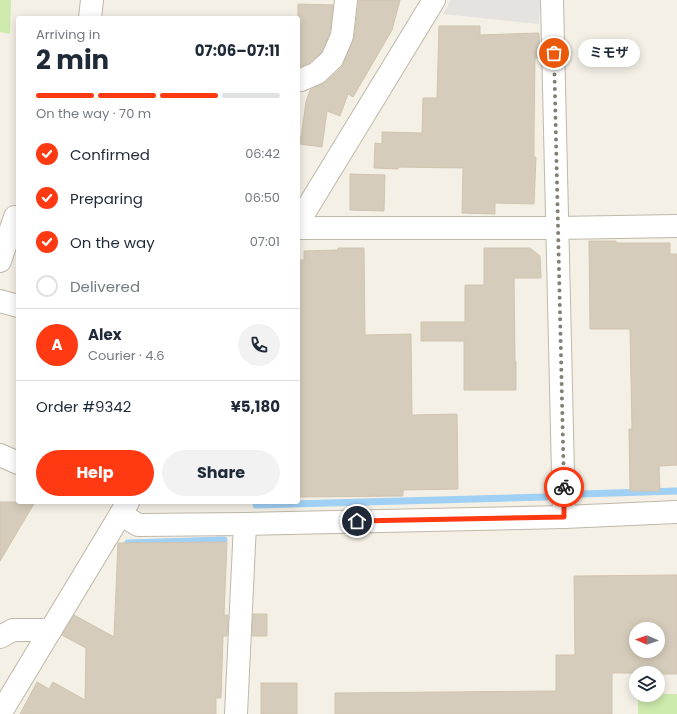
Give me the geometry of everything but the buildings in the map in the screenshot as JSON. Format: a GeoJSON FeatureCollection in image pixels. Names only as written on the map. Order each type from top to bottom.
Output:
{"type":"FeatureCollection","features":[{"type":"Feature","properties":{"kind":"street"},"geometry":{"type":"LineString","coordinates":[[90,16],[92,0]]}},
{"type":"Feature","properties":{"kind":"street"},"geometry":{"type":"LineString","coordinates":[[300,80],[317,73],[332,58],[342,36],[346,0]]}},
{"type":"Feature","properties":{"kind":"street"},"geometry":{"type":"LineString","coordinates":[[300,220],[434,0]]}},
{"type":"Feature","properties":{"kind":"street"},"geometry":{"type":"LineString","coordinates":[[552,0],[564,517]]}},
{"type":"Feature","properties":{"kind":"street"},"geometry":{"type":"LineString","coordinates":[[0,261],[13,213]]}},
{"type":"Feature","properties":{"kind":"street"},"geometry":{"type":"LineString","coordinates":[[300,228],[557,228],[677,226]]}},
{"type":"Feature","properties":{"kind":"street"},"geometry":{"type":"LineString","coordinates":[[0,301],[16,305]]}},
{"type":"Feature","properties":{"kind":"street"},"geometry":{"type":"LineString","coordinates":[[0,456],[16,462]]}},
{"type":"Feature","properties":{"kind":"street"},"geometry":{"type":"LineString","coordinates":[[0,714],[51,630],[122,506],[138,525],[564,517],[677,512]]}},
{"type":"Feature","properties":{"kind":"street"},"geometry":{"type":"LineString","coordinates":[[236,714],[246,524]]}},
{"type":"Feature","properties":{"kind":"street"},"geometry":{"type":"LineString","coordinates":[[0,637],[13,630],[51,630]]}},
{"type":"Feature","properties":{"kind":"green space"},"geometry":{"type":"Polygon","coordinates":[[[0,0],[11,0],[10,34],[0,32],[0,0]]]}},
{"type":"Feature","properties":{"kind":"green space"},"geometry":{"type":"Polygon","coordinates":[[[665,694],[677,694],[677,714],[638,714],[638,702],[665,702],[665,694]]]}},
{"type":"Feature","properties":{"kind":"shaded area"},"geometry":{"type":"Polygon","coordinates":[[[451,0],[540,0],[539,24],[443,14],[451,0]]]}},
{"type":"Feature","properties":{"kind":"waterway"},"geometry":{"type":"LineString","coordinates":[[581,494],[677,491]]}},
{"type":"Feature","properties":{"kind":"waterway"},"geometry":{"type":"LineString","coordinates":[[300,504],[546,497]]}},
{"type":"Feature","properties":{"kind":"waterway"},"geometry":{"type":"LineString","coordinates":[[256,505],[292,504]]}},
{"type":"Feature","properties":{"kind":"waterway"},"geometry":{"type":"LineString","coordinates":[[128,543],[224,540]]}},
{"type":"Feature","properties":{"kind":"way so far"},"geometry":{"type":"LineString","coordinates":[[554,53],[564,487]]}},
{"type":"Feature","properties":{"kind":"place","name":"ミモザ"},"geometry":{"type":"Point","coordinates":[554,53]}},
{"type":"Feature","properties":{"kind":"route"},"geometry":{"type":"LineString","coordinates":[[357,521],[564,517],[564,487]]}}]}
